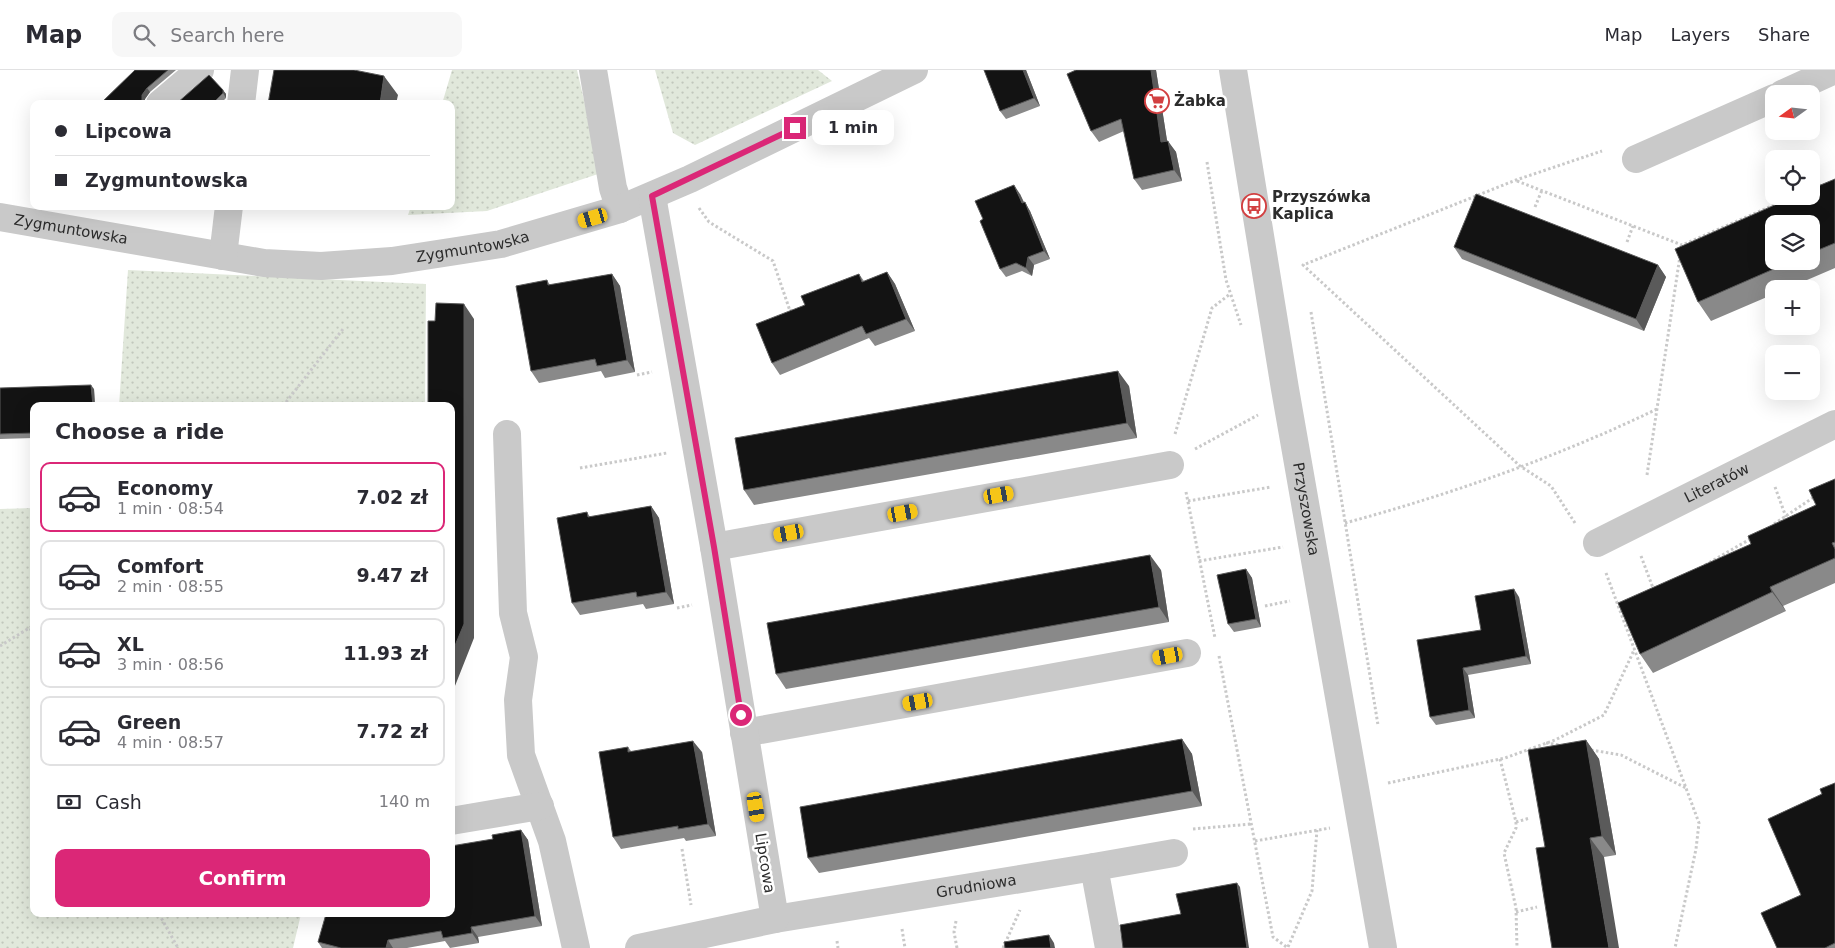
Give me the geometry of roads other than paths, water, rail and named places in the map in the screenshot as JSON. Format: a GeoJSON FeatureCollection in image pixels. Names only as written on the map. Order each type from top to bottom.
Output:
{"type":"FeatureCollection","features":[{"type":"Feature","properties":{"kind":"street"},"geometry":{"type":"LineString","coordinates":[[165,100],[200,70]]}},
{"type":"Feature","properties":{"kind":"street"},"geometry":{"type":"LineString","coordinates":[[241,100],[245,70]]}},
{"type":"Feature","properties":{"kind":"street"},"geometry":{"type":"LineString","coordinates":[[593,70],[613,188],[620,209]]}},
{"type":"Feature","properties":{"kind":"street","name":"Zygmuntowska"},"geometry":{"type":"LineString","coordinates":[[0,217],[264,263],[321,266],[392,261],[502,244],[620,209],[652,196],[914,70]]}},
{"type":"Feature","properties":{"kind":"street","name":"Przyszowska"},"geometry":{"type":"LineString","coordinates":[[1233,70],[1282,370],[1383,948]]}},
{"type":"Feature","properties":{"kind":"street"},"geometry":{"type":"LineString","coordinates":[[1802,85],[1835,70]]}},
{"type":"Feature","properties":{"kind":"street"},"geometry":{"type":"LineString","coordinates":[[1636,160],[1765,102]]}},
{"type":"Feature","properties":{"kind":"street","name":"Lipcowa"},"geometry":{"type":"LineString","coordinates":[[652,196],[714,547],[775,919]]}},
{"type":"Feature","properties":{"kind":"street"},"geometry":{"type":"LineString","coordinates":[[223,256],[229,210]]}},
{"type":"Feature","properties":{"kind":"street","name":"Literatów"},"geometry":{"type":"LineString","coordinates":[[1597,543],[1835,424]]}},
{"type":"Feature","properties":{"kind":"street"},"geometry":{"type":"LineString","coordinates":[[507,434],[513,613],[524,657],[518,700],[521,755],[552,841],[576,948]]}},
{"type":"Feature","properties":{"kind":"street"},"geometry":{"type":"LineString","coordinates":[[714,547],[1178,457]]}},
{"type":"Feature","properties":{"kind":"street"},"geometry":{"type":"LineString","coordinates":[[744,733],[1187,653]]}},
{"type":"Feature","properties":{"kind":"street"},"geometry":{"type":"LineString","coordinates":[[455,820],[540,806]]}},
{"type":"Feature","properties":{"kind":"street","name":"Grudniowa"},"geometry":{"type":"LineString","coordinates":[[775,919],[1094,867],[1180,841]]}},
{"type":"Feature","properties":{"kind":"street"},"geometry":{"type":"LineString","coordinates":[[1094,867],[1109,948]]}},
{"type":"Feature","properties":{"kind":"street"},"geometry":{"type":"LineString","coordinates":[[639,948],[775,919]]}},
{"type":"Feature","properties":{"kind":"place","name":"Żabka"},"geometry":{"type":"Point","coordinates":[1157,101]}},
{"type":"Feature","properties":{"kind":"place","name":"Przyszówka Kaplica"},"geometry":{"type":"Point","coordinates":[1254,206]}}]}
